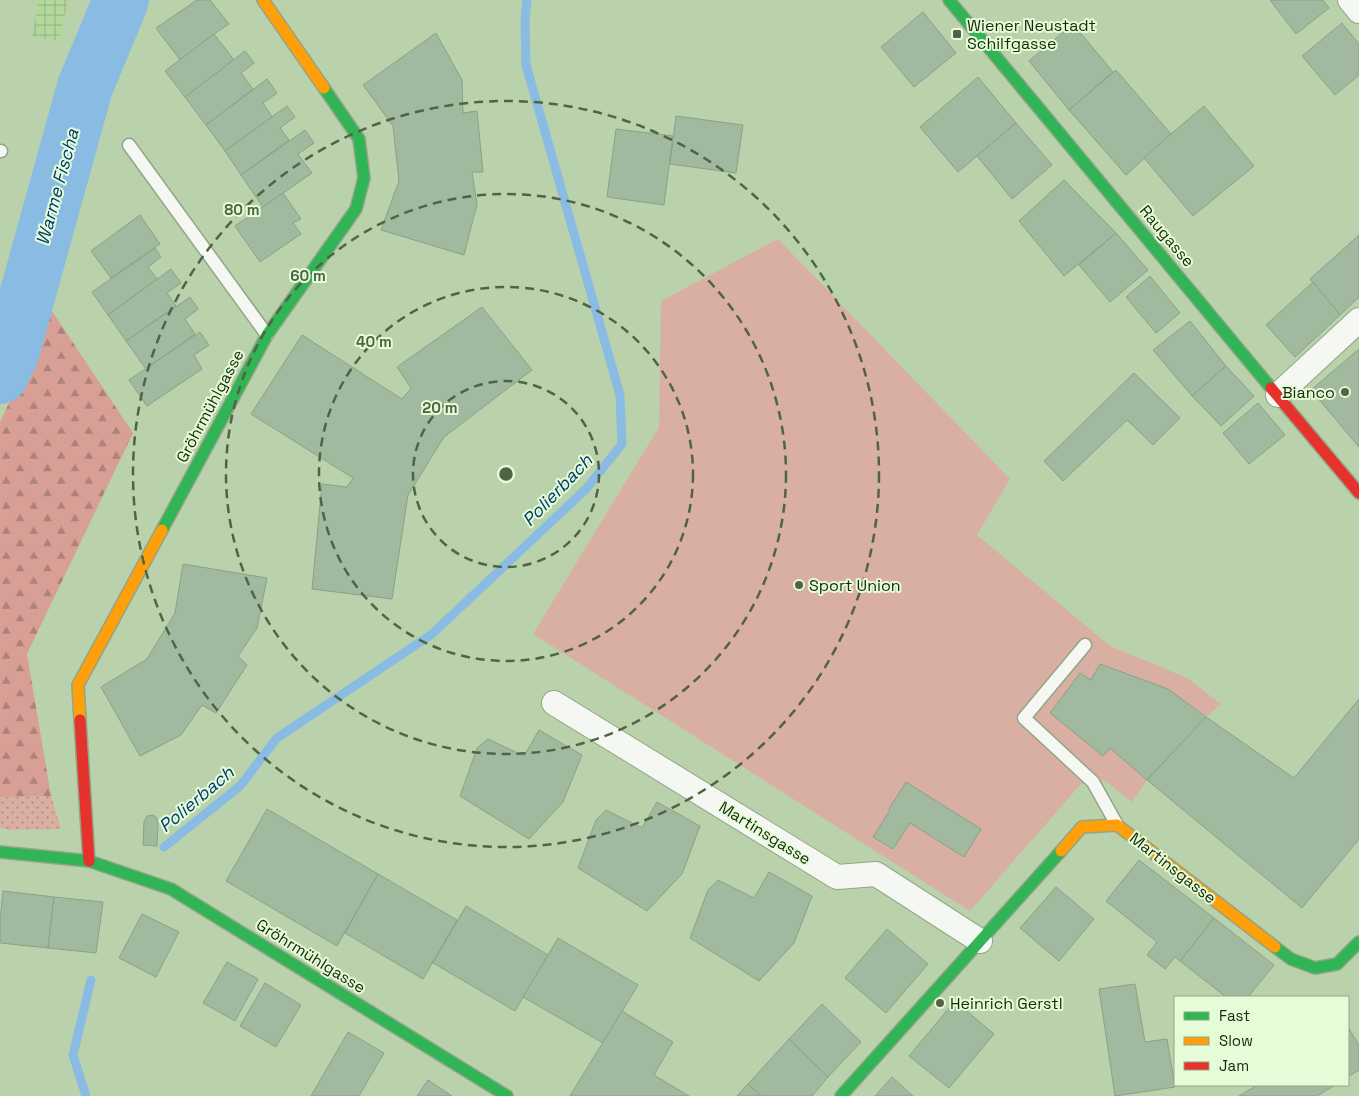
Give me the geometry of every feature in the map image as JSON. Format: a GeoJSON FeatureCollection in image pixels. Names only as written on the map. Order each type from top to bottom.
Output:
{"type":"FeatureCollection","features":[{"type":"Feature","properties":{"kind":"street","name":"Gröhrmühlgasse"},"geometry":{"type":"LineString","coordinates":[[89,861],[78,684],[266,334],[356,209],[364,178],[359,139],[263,0]]}},
{"type":"Feature","properties":{"kind":"street","name":"Raugasse"},"geometry":{"type":"LineString","coordinates":[[949,0],[1359,493]]}},
{"type":"Feature","properties":{"kind":"street"},"geometry":{"type":"LineString","coordinates":[[1350,0],[1359,11]]}},
{"type":"Feature","properties":{"kind":"street"},"geometry":{"type":"LineString","coordinates":[[1278,395],[1359,320]]}},
{"type":"Feature","properties":{"kind":"street","name":"Martinsgasse"},"geometry":{"type":"LineString","coordinates":[[554,703],[837,877],[876,874],[980,941]]}},
{"type":"Feature","properties":{"kind":"street","name":"Martinsgasse"},"geometry":{"type":"LineString","coordinates":[[841,1096],[1082,827],[1117,825],[1291,959],[1315,968],[1337,964],[1359,942]]}},
{"type":"Feature","properties":{"kind":"street","name":"Gröhrmühlgasse"},"geometry":{"type":"LineString","coordinates":[[0,852],[89,861],[170,889],[507,1096]]}},
{"type":"Feature","properties":{"kind":"lane"},"geometry":{"type":"LineString","coordinates":[[129,145],[266,334]]}},
{"type":"Feature","properties":{"kind":"lane"},"geometry":{"type":"LineString","coordinates":[[1085,645],[1024,718],[1093,782],[1117,825]]}},
{"type":"Feature","properties":{"kind":"shaded area"},"geometry":{"type":"Polygon","coordinates":[[[39,0],[68,0],[59,41],[32,36],[39,0]]]}},
{"type":"Feature","properties":{"kind":"shaded area","name":"Sport Union"},"geometry":{"type":"Polygon","coordinates":[[[778,239],[1010,479],[977,535],[1110,646],[1187,678],[1221,704],[1206,717],[1147,780],[1132,802],[1104,780],[1081,784],[970,911],[533,634],[659,427],[661,301],[778,239]]]}},
{"type":"Feature","properties":{"kind":"shaded area"},"geometry":{"type":"Polygon","coordinates":[[[51,796],[61,829],[9,830],[0,828],[0,797],[51,796]]]}},
{"type":"Feature","properties":{"kind":"green space"},"geometry":{"type":"Polygon","coordinates":[[[52,311],[133,433],[27,654],[51,796],[0,797],[0,422],[52,311]]]}},
{"type":"Feature","properties":{"kind":"building"},"geometry":{"type":"Polygon","coordinates":[[[197,0],[210,0],[229,24],[180,60],[156,28],[197,0]]]}},
{"type":"Feature","properties":{"kind":"building"},"geometry":{"type":"Polygon","coordinates":[[[1270,0],[1323,0],[1329,8],[1296,34],[1270,0]]]}},
{"type":"Feature","properties":{"kind":"building"},"geometry":{"type":"Polygon","coordinates":[[[923,12],[956,53],[914,87],[881,47],[923,12]]]}},
{"type":"Feature","properties":{"kind":"building"},"geometry":{"type":"Polygon","coordinates":[[[1342,23],[1359,44],[1359,75],[1335,95],[1302,56],[1342,23]]]}},
{"type":"Feature","properties":{"kind":"building"},"geometry":{"type":"Polygon","coordinates":[[[1073,24],[1113,72],[1069,110],[1029,61],[1073,24]]]}},
{"type":"Feature","properties":{"kind":"building"},"geometry":{"type":"Polygon","coordinates":[[[436,33],[462,80],[463,113],[477,111],[483,172],[472,172],[477,204],[464,255],[381,230],[399,181],[393,126],[363,85],[436,33]]]}},
{"type":"Feature","properties":{"kind":"building"},"geometry":{"type":"Polygon","coordinates":[[[214,34],[234,60],[185,97],[165,71],[214,34]]]}},
{"type":"Feature","properties":{"kind":"building"},"geometry":{"type":"Polygon","coordinates":[[[245,51],[254,63],[241,73],[253,89],[206,125],[185,97],[245,51]]]}},
{"type":"Feature","properties":{"kind":"building"},"geometry":{"type":"Polygon","coordinates":[[[1116,70],[1171,134],[1126,175],[1069,110],[1116,70]]]}},
{"type":"Feature","properties":{"kind":"building"},"geometry":{"type":"Polygon","coordinates":[[[978,77],[1016,123],[958,172],[920,127],[978,77]]]}},
{"type":"Feature","properties":{"kind":"building"},"geometry":{"type":"Polygon","coordinates":[[[267,79],[277,93],[263,103],[272,117],[225,151],[206,125],[267,79]]]}},
{"type":"Feature","properties":{"kind":"building"},"geometry":{"type":"Polygon","coordinates":[[[287,106],[295,117],[280,128],[289,140],[241,175],[225,151],[287,106]]]}},
{"type":"Feature","properties":{"kind":"building"},"geometry":{"type":"Polygon","coordinates":[[[1204,106],[1254,166],[1193,216],[1144,158],[1204,106]]]}},
{"type":"Feature","properties":{"kind":"building"},"geometry":{"type":"Polygon","coordinates":[[[676,116],[743,125],[736,173],[670,164],[676,116]]]}},
{"type":"Feature","properties":{"kind":"building"},"geometry":{"type":"Polygon","coordinates":[[[1016,123],[1052,165],[1012,199],[977,156],[1016,123]]]}},
{"type":"Feature","properties":{"kind":"building"},"geometry":{"type":"Polygon","coordinates":[[[616,129],[673,136],[664,205],[607,197],[616,129]]]}},
{"type":"Feature","properties":{"kind":"building"},"geometry":{"type":"Polygon","coordinates":[[[305,130],[314,143],[298,154],[312,173],[263,207],[241,175],[305,130]]]}},
{"type":"Feature","properties":{"kind":"building"},"geometry":{"type":"Polygon","coordinates":[[[1064,180],[1116,233],[1064,276],[1019,221],[1064,180]]]}},
{"type":"Feature","properties":{"kind":"building"},"geometry":{"type":"Polygon","coordinates":[[[283,193],[301,219],[293,223],[301,234],[260,262],[235,226],[283,193]]]}},
{"type":"Feature","properties":{"kind":"building"},"geometry":{"type":"Polygon","coordinates":[[[140,215],[160,244],[111,278],[91,251],[140,215]]]}},
{"type":"Feature","properties":{"kind":"building"},"geometry":{"type":"Polygon","coordinates":[[[1116,233],[1148,270],[1110,302],[1079,265],[1116,233]]]}},
{"type":"Feature","properties":{"kind":"building"},"geometry":{"type":"Polygon","coordinates":[[[1359,235],[1359,297],[1340,315],[1310,279],[1359,235]]]}},
{"type":"Feature","properties":{"kind":"building"},"geometry":{"type":"Polygon","coordinates":[[[155,248],[161,257],[148,267],[157,279],[108,315],[92,292],[155,248]]]}},
{"type":"Feature","properties":{"kind":"building"},"geometry":{"type":"Polygon","coordinates":[[[171,269],[181,283],[167,293],[176,306],[126,341],[108,315],[171,269]]]}},
{"type":"Feature","properties":{"kind":"building"},"geometry":{"type":"Polygon","coordinates":[[[1150,276],[1180,313],[1156,333],[1126,297],[1150,276]]]}},
{"type":"Feature","properties":{"kind":"building"},"geometry":{"type":"Polygon","coordinates":[[[1313,282],[1340,315],[1295,357],[1266,325],[1313,282]]]}},
{"type":"Feature","properties":{"kind":"building"},"geometry":{"type":"Polygon","coordinates":[[[190,297],[198,309],[185,319],[195,334],[146,369],[126,341],[190,297]]]}},
{"type":"Feature","properties":{"kind":"building"},"geometry":{"type":"Polygon","coordinates":[[[482,307],[532,370],[444,437],[408,495],[392,599],[312,589],[322,484],[347,487],[353,478],[251,414],[302,335],[402,399],[411,388],[397,367],[482,307]]]}},
{"type":"Feature","properties":{"kind":"building"},"geometry":{"type":"Polygon","coordinates":[[[1190,321],[1226,366],[1192,396],[1153,350],[1190,321]]]}},
{"type":"Feature","properties":{"kind":"building"},"geometry":{"type":"Polygon","coordinates":[[[200,332],[209,345],[194,355],[202,369],[147,406],[129,380],[200,332]]]}},
{"type":"Feature","properties":{"kind":"building"},"geometry":{"type":"Polygon","coordinates":[[[1359,349],[1359,447],[1311,390],[1359,349]]]}},
{"type":"Feature","properties":{"kind":"building"},"geometry":{"type":"Polygon","coordinates":[[[1226,366],[1254,396],[1221,426],[1192,396],[1226,366]]]}},
{"type":"Feature","properties":{"kind":"building"},"geometry":{"type":"Polygon","coordinates":[[[1134,373],[1180,418],[1153,445],[1127,420],[1063,481],[1044,461],[1134,373]]]}},
{"type":"Feature","properties":{"kind":"building"},"geometry":{"type":"Polygon","coordinates":[[[1258,403],[1285,435],[1249,464],[1223,433],[1258,403]]]}},
{"type":"Feature","properties":{"kind":"building"},"geometry":{"type":"Polygon","coordinates":[[[183,564],[267,578],[257,628],[238,656],[247,665],[216,713],[202,705],[181,735],[140,756],[101,687],[147,659],[175,613],[183,564]]]}},
{"type":"Feature","properties":{"kind":"building"},"geometry":{"type":"Polygon","coordinates":[[[1100,664],[1168,689],[1206,717],[1147,780],[1110,748],[1103,756],[1050,713],[1080,673],[1091,680],[1100,664]]]}},
{"type":"Feature","properties":{"kind":"building"},"geometry":{"type":"Polygon","coordinates":[[[1359,699],[1359,839],[1302,908],[1147,780],[1206,717],[1294,778],[1359,699]]]}},
{"type":"Feature","properties":{"kind":"building"},"geometry":{"type":"Polygon","coordinates":[[[539,730],[582,755],[563,802],[529,839],[460,796],[477,748],[488,739],[524,756],[539,730]]]}},
{"type":"Feature","properties":{"kind":"building"},"geometry":{"type":"Polygon","coordinates":[[[906,782],[981,829],[964,857],[910,823],[893,849],[873,837],[906,782]]]}},
{"type":"Feature","properties":{"kind":"building"},"geometry":{"type":"Polygon","coordinates":[[[657,802],[700,826],[682,874],[647,911],[578,868],[596,820],[606,810],[642,828],[657,802]]]}},
{"type":"Feature","properties":{"kind":"building"},"geometry":{"type":"Polygon","coordinates":[[[267,809],[378,874],[337,946],[226,881],[267,809]]]}},
{"type":"Feature","properties":{"kind":"building"},"geometry":{"type":"Polygon","coordinates":[[[153,815],[157,818],[158,823],[157,846],[143,845],[144,822],[147,816],[153,815]]]}},
{"type":"Feature","properties":{"kind":"building"},"geometry":{"type":"Polygon","coordinates":[[[1139,860],[1214,918],[1180,961],[1175,957],[1165,969],[1147,955],[1157,942],[1106,901],[1139,860]]]}},
{"type":"Feature","properties":{"kind":"building"},"geometry":{"type":"Polygon","coordinates":[[[769,872],[812,896],[794,943],[759,981],[690,938],[708,890],[718,880],[754,898],[769,872]]]}},
{"type":"Feature","properties":{"kind":"building"},"geometry":{"type":"Polygon","coordinates":[[[378,874],[457,920],[423,979],[345,933],[378,874]]]}},
{"type":"Feature","properties":{"kind":"building"},"geometry":{"type":"Polygon","coordinates":[[[1056,887],[1094,919],[1059,961],[1020,928],[1056,887]]]}},
{"type":"Feature","properties":{"kind":"building"},"geometry":{"type":"Polygon","coordinates":[[[3,891],[54,897],[48,948],[0,943],[3,891]]]}},
{"type":"Feature","properties":{"kind":"building"},"geometry":{"type":"Polygon","coordinates":[[[54,897],[103,902],[96,953],[48,948],[54,897]]]}},
{"type":"Feature","properties":{"kind":"building"},"geometry":{"type":"Polygon","coordinates":[[[466,906],[548,955],[515,1011],[433,963],[466,906]]]}},
{"type":"Feature","properties":{"kind":"building"},"geometry":{"type":"Polygon","coordinates":[[[142,914],[179,932],[156,977],[119,958],[142,914]]]}},
{"type":"Feature","properties":{"kind":"building"},"geometry":{"type":"Polygon","coordinates":[[[1214,918],[1274,965],[1249,996],[1225,996],[1180,961],[1214,918]]]}},
{"type":"Feature","properties":{"kind":"building"},"geometry":{"type":"Polygon","coordinates":[[[887,929],[928,964],[886,1013],[845,978],[887,929]]]}},
{"type":"Feature","properties":{"kind":"building"},"geometry":{"type":"Polygon","coordinates":[[[558,938],[638,985],[603,1043],[523,997],[558,938]]]}},
{"type":"Feature","properties":{"kind":"building"},"geometry":{"type":"Polygon","coordinates":[[[227,962],[258,979],[235,1021],[203,1003],[227,962]]]}},
{"type":"Feature","properties":{"kind":"building"},"geometry":{"type":"Polygon","coordinates":[[[265,983],[301,1005],[276,1047],[240,1026],[265,983]]]}},
{"type":"Feature","properties":{"kind":"building"},"geometry":{"type":"Polygon","coordinates":[[[1135,984],[1145,1042],[1167,1039],[1175,1087],[1115,1096],[1099,989],[1135,984]]]}},
{"type":"Feature","properties":{"kind":"building"},"geometry":{"type":"Polygon","coordinates":[[[955,1001],[994,1034],[949,1088],[909,1056],[955,1001]]]}},
{"type":"Feature","properties":{"kind":"building"},"geometry":{"type":"Polygon","coordinates":[[[822,1004],[861,1042],[828,1077],[789,1039],[822,1004]]]}},
{"type":"Feature","properties":{"kind":"building"},"geometry":{"type":"Polygon","coordinates":[[[622,1011],[673,1042],[654,1075],[689,1096],[570,1096],[622,1011]]]}},
{"type":"Feature","properties":{"kind":"building"},"geometry":{"type":"Polygon","coordinates":[[[1349,1029],[1359,1045],[1359,1070],[1349,1076],[1349,1029]]]}},
{"type":"Feature","properties":{"kind":"building"},"geometry":{"type":"Polygon","coordinates":[[[348,1032],[384,1053],[359,1096],[311,1096],[348,1032]]]}},
{"type":"Feature","properties":{"kind":"building"},"geometry":{"type":"Polygon","coordinates":[[[789,1039],[828,1077],[812,1096],[761,1096],[748,1084],[789,1039]]]}},
{"type":"Feature","properties":{"kind":"building"},"geometry":{"type":"Polygon","coordinates":[[[892,1077],[913,1096],[875,1096],[892,1077]]]}},
{"type":"Feature","properties":{"kind":"building"},"geometry":{"type":"Polygon","coordinates":[[[428,1080],[452,1096],[417,1096],[428,1080]]]}},
{"type":"Feature","properties":{"kind":"building"},"geometry":{"type":"Polygon","coordinates":[[[748,1084],[761,1096],[737,1096],[748,1084]]]}},
{"type":"Feature","properties":{"kind":"building"},"geometry":{"type":"Polygon","coordinates":[[[1255,1086],[1333,1086],[1317,1096],[1239,1096],[1255,1086]]]}},
{"type":"Feature","properties":{"kind":"waterway","name":"Warme Fischa"},"geometry":{"type":"LineString","coordinates":[[0,376],[11,354],[85,87],[121,0]]}},
{"type":"Feature","properties":{"kind":"waterway","name":"Polierbach"},"geometry":{"type":"LineString","coordinates":[[164,847],[240,786],[277,738],[432,634],[586,489],[622,444],[620,395],[526,65],[525,21],[527,0]]}},
{"type":"Feature","properties":{"kind":"waterway","name":"Polierbach"},"geometry":{"type":"LineString","coordinates":[[86,1096],[73,1055],[91,980]]}},
{"type":"Feature","properties":{"kind":"traffic: fast"},"geometry":{"type":"LineString","coordinates":[[949,0],[1271,388]]}},
{"type":"Feature","properties":{"kind":"traffic: fast"},"geometry":{"type":"LineString","coordinates":[[162,530],[267,335],[356,209],[364,178],[359,139],[324,88]]}},
{"type":"Feature","properties":{"kind":"traffic: fast"},"geometry":{"type":"LineString","coordinates":[[841,1096],[1061,851]]}},
{"type":"Feature","properties":{"kind":"traffic: fast"},"geometry":{"type":"LineString","coordinates":[[0,852],[89,861],[171,889],[507,1096]]}},
{"type":"Feature","properties":{"kind":"traffic: fast"},"geometry":{"type":"LineString","coordinates":[[1275,947],[1291,959],[1315,968],[1337,964],[1359,942]]}},
{"type":"Feature","properties":{"kind":"traffic: slow"},"geometry":{"type":"LineString","coordinates":[[263,0],[324,88]]}},
{"type":"Feature","properties":{"kind":"traffic: slow"},"geometry":{"type":"LineString","coordinates":[[80,720],[78,685],[162,530]]}},
{"type":"Feature","properties":{"kind":"traffic: slow"},"geometry":{"type":"LineString","coordinates":[[1061,851],[1082,827],[1117,825],[1275,947]]}},
{"type":"Feature","properties":{"kind":"traffic: jam"},"geometry":{"type":"LineString","coordinates":[[1271,388],[1359,493]]}},
{"type":"Feature","properties":{"kind":"traffic: jam"},"geometry":{"type":"LineString","coordinates":[[80,720],[89,861]]}},
{"type":"Feature","properties":{"kind":"place","name":"Wiener Neustadt Schilfgasse"},"geometry":{"type":"Point","coordinates":[957,34]}},
{"type":"Feature","properties":{"kind":"place","name":"Bianco"},"geometry":{"type":"Point","coordinates":[1345,392]}},
{"type":"Feature","properties":{"kind":"place","name":"Sport Union"},"geometry":{"type":"Point","coordinates":[799,585]}},
{"type":"Feature","properties":{"kind":"place","name":"Heinrich Gerstl"},"geometry":{"type":"Point","coordinates":[940,1003]}}]}
